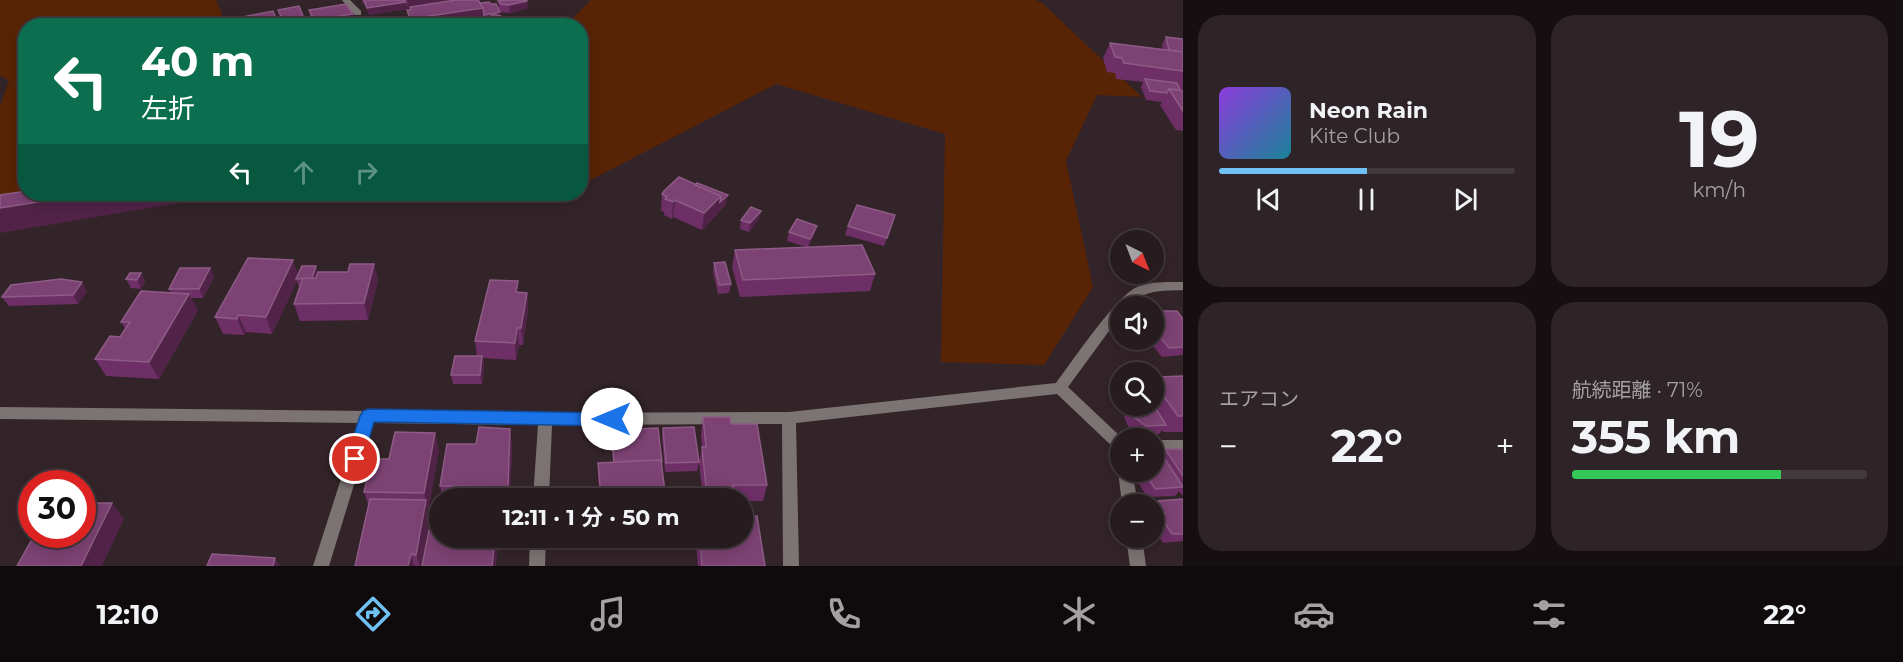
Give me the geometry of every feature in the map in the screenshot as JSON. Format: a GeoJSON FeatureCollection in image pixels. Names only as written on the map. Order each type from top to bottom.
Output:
{"type":"FeatureCollection","features":[{"type":"Feature","properties":{"kind":"street"},"geometry":{"type":"LineString","coordinates":[[346,0],[358,13]]}},
{"type":"Feature","properties":{"kind":"street"},"geometry":{"type":"LineString","coordinates":[[1129,296],[1146,287],[1183,286]]}},
{"type":"Feature","properties":{"kind":"street"},"geometry":{"type":"LineString","coordinates":[[0,412],[546,419],[789,418],[1060,388],[1110,322]]}},
{"type":"Feature","properties":{"kind":"street"},"geometry":{"type":"LineString","coordinates":[[1060,388],[1110,436]]}},
{"type":"Feature","properties":{"kind":"street"},"geometry":{"type":"LineString","coordinates":[[321,566],[368,416]]}},
{"type":"Feature","properties":{"kind":"street"},"geometry":{"type":"LineString","coordinates":[[789,418],[790,566]]}},
{"type":"Feature","properties":{"kind":"street"},"geometry":{"type":"LineString","coordinates":[[542,488],[546,419]]}},
{"type":"Feature","properties":{"kind":"street"},"geometry":{"type":"LineString","coordinates":[[1164,446],[1183,446]]}},
{"type":"Feature","properties":{"kind":"street"},"geometry":{"type":"LineString","coordinates":[[537,566],[538,548]]}},
{"type":"Feature","properties":{"kind":"street"},"geometry":{"type":"LineString","coordinates":[[1136,548],[1138,566]]}},
{"type":"Feature","properties":{"kind":"shaded area"},"geometry":{"type":"Polygon","coordinates":[[[0,0],[216,0],[223,18],[18,18],[18,201],[0,217],[0,106],[9,81],[0,75],[0,0]]]}},
{"type":"Feature","properties":{"kind":"shaded area"},"geometry":{"type":"Polygon","coordinates":[[[591,0],[1035,0],[1042,3],[1142,97],[1097,95],[1066,161],[1093,287],[1044,365],[941,362],[945,134],[776,84],[588,181],[588,18],[573,18],[591,0]]]}},
{"type":"Feature","properties":{"kind":"building"},"geometry":{"type":"Polygon","coordinates":[[[364,0],[405,0],[405,2],[367,8],[364,0]]]}},
{"type":"Feature","properties":{"kind":"building"},"geometry":{"type":"Polygon","coordinates":[[[456,0],[478,0],[483,8],[410,18],[407,10],[411,10],[410,7],[456,0]]]}},
{"type":"Feature","properties":{"kind":"building"},"geometry":{"type":"Polygon","coordinates":[[[498,1],[527,1],[509,5],[498,1]]]}},
{"type":"Feature","properties":{"kind":"building"},"geometry":{"type":"Polygon","coordinates":[[[480,3],[496,4],[500,12],[484,15],[480,3]]]}},
{"type":"Feature","properties":{"kind":"building"},"geometry":{"type":"Polygon","coordinates":[[[346,4],[353,14],[313,18],[309,10],[346,4]]]}},
{"type":"Feature","properties":{"kind":"building"},"geometry":{"type":"Polygon","coordinates":[[[299,6],[303,16],[282,18],[278,10],[299,6]]]}},
{"type":"Feature","properties":{"kind":"building"},"geometry":{"type":"Polygon","coordinates":[[[273,11],[276,18],[237,18],[273,11]]]}},
{"type":"Feature","properties":{"kind":"building"},"geometry":{"type":"Polygon","coordinates":[[[494,14],[506,18],[488,18],[494,14]]]}},
{"type":"Feature","properties":{"kind":"building"},"geometry":{"type":"Polygon","coordinates":[[[1166,37],[1183,39],[1183,52],[1169,50],[1166,37]]]}},
{"type":"Feature","properties":{"kind":"building"},"geometry":{"type":"Polygon","coordinates":[[[1110,43],[1183,52],[1183,71],[1124,63],[1122,58],[1115,57],[1110,43]]]}},
{"type":"Feature","properties":{"kind":"building"},"geometry":{"type":"Polygon","coordinates":[[[1145,79],[1177,83],[1180,90],[1169,89],[1167,93],[1150,91],[1145,79]]]}},
{"type":"Feature","properties":{"kind":"building"},"geometry":{"type":"Polygon","coordinates":[[[1169,89],[1183,91],[1183,111],[1169,89]]]}},
{"type":"Feature","properties":{"kind":"building"},"geometry":{"type":"Polygon","coordinates":[[[679,177],[721,196],[704,213],[675,200],[673,202],[665,199],[667,197],[662,194],[679,177]]]}},
{"type":"Feature","properties":{"kind":"building"},"geometry":{"type":"Polygon","coordinates":[[[697,183],[728,195],[720,202],[721,196],[695,185],[697,183]]]}},
{"type":"Feature","properties":{"kind":"building"},"geometry":{"type":"Polygon","coordinates":[[[18,192],[18,201],[44,201],[0,208],[0,195],[18,192]]]}},
{"type":"Feature","properties":{"kind":"building"},"geometry":{"type":"Polygon","coordinates":[[[857,205],[895,215],[887,238],[848,226],[857,205]]]}},
{"type":"Feature","properties":{"kind":"building"},"geometry":{"type":"Polygon","coordinates":[[[751,207],[761,211],[750,223],[741,220],[751,207]]]}},
{"type":"Feature","properties":{"kind":"building"},"geometry":{"type":"Polygon","coordinates":[[[797,219],[817,226],[810,239],[789,232],[797,219]]]}},
{"type":"Feature","properties":{"kind":"building"},"geometry":{"type":"Polygon","coordinates":[[[862,245],[875,274],[743,280],[735,250],[862,245]]]}},
{"type":"Feature","properties":{"kind":"building"},"geometry":{"type":"Polygon","coordinates":[[[248,258],[293,260],[266,317],[238,315],[237,319],[215,317],[248,258]]]}},
{"type":"Feature","properties":{"kind":"building"},"geometry":{"type":"Polygon","coordinates":[[[725,262],[731,284],[719,285],[714,263],[725,262]]]}},
{"type":"Feature","properties":{"kind":"building"},"geometry":{"type":"Polygon","coordinates":[[[350,264],[374,264],[364,303],[294,304],[303,278],[316,278],[318,272],[348,272],[350,264]]]}},
{"type":"Feature","properties":{"kind":"building"},"geometry":{"type":"Polygon","coordinates":[[[302,266],[316,266],[312,278],[296,279],[302,266]]]}},
{"type":"Feature","properties":{"kind":"building"},"geometry":{"type":"Polygon","coordinates":[[[180,268],[210,268],[199,289],[169,289],[180,268]]]}},
{"type":"Feature","properties":{"kind":"building"},"geometry":{"type":"Polygon","coordinates":[[[130,273],[141,273],[137,280],[126,279],[130,273]]]}},
{"type":"Feature","properties":{"kind":"building"},"geometry":{"type":"Polygon","coordinates":[[[61,279],[82,282],[73,295],[2,297],[11,285],[61,279]]]}},
{"type":"Feature","properties":{"kind":"building"},"geometry":{"type":"Polygon","coordinates":[[[490,280],[518,281],[516,292],[527,293],[521,328],[517,328],[515,343],[475,341],[490,280]]]}},
{"type":"Feature","properties":{"kind":"building"},"geometry":{"type":"Polygon","coordinates":[[[141,291],[189,294],[149,362],[95,359],[110,336],[120,337],[130,322],[121,322],[141,291]]]}},
{"type":"Feature","properties":{"kind":"building"},"geometry":{"type":"Polygon","coordinates":[[[1164,311],[1177,311],[1183,319],[1183,347],[1169,348],[1164,342],[1164,311]]]}},
{"type":"Feature","properties":{"kind":"building"},"geometry":{"type":"Polygon","coordinates":[[[455,356],[482,356],[480,375],[451,375],[455,356]]]}},
{"type":"Feature","properties":{"kind":"building"},"geometry":{"type":"Polygon","coordinates":[[[1183,376],[1183,416],[1178,416],[1164,397],[1164,377],[1183,376]]]}},
{"type":"Feature","properties":{"kind":"building"},"geometry":{"type":"Polygon","coordinates":[[[1134,416],[1160,416],[1166,425],[1146,426],[1134,416]]]}},
{"type":"Feature","properties":{"kind":"building"},"geometry":{"type":"Polygon","coordinates":[[[703,417],[730,417],[731,424],[757,424],[767,485],[706,488],[702,447],[706,447],[703,417]]]}},
{"type":"Feature","properties":{"kind":"building"},"geometry":{"type":"Polygon","coordinates":[[[479,427],[510,429],[508,487],[440,486],[447,444],[476,444],[479,427]]]}},
{"type":"Feature","properties":{"kind":"building"},"geometry":{"type":"Polygon","coordinates":[[[694,427],[699,462],[666,463],[663,428],[694,427]]]}},
{"type":"Feature","properties":{"kind":"building"},"geometry":{"type":"Polygon","coordinates":[[[658,428],[662,462],[661,460],[614,462],[611,430],[658,428]]]}},
{"type":"Feature","properties":{"kind":"building"},"geometry":{"type":"Polygon","coordinates":[[[395,432],[435,433],[424,493],[364,492],[372,459],[389,459],[395,432]]]}},
{"type":"Feature","properties":{"kind":"building"},"geometry":{"type":"Polygon","coordinates":[[[1165,449],[1183,449],[1183,476],[1165,449]]]}},
{"type":"Feature","properties":{"kind":"building"},"geometry":{"type":"Polygon","coordinates":[[[1164,458],[1183,487],[1155,489],[1151,482],[1164,482],[1164,458]]]}},
{"type":"Feature","properties":{"kind":"building"},"geometry":{"type":"Polygon","coordinates":[[[661,460],[664,488],[600,488],[598,463],[661,460]]]}},
{"type":"Feature","properties":{"kind":"building"},"geometry":{"type":"Polygon","coordinates":[[[370,499],[426,500],[416,555],[411,554],[408,566],[355,566],[370,499]]]}},
{"type":"Feature","properties":{"kind":"building"},"geometry":{"type":"Polygon","coordinates":[[[1183,499],[1183,534],[1172,534],[1164,522],[1164,500],[1183,499]]]}},
{"type":"Feature","properties":{"kind":"building"},"geometry":{"type":"Polygon","coordinates":[[[96,503],[112,503],[96,536],[96,503]]]}},
{"type":"Feature","properties":{"kind":"building"},"geometry":{"type":"Polygon","coordinates":[[[753,516],[757,516],[765,566],[702,566],[701,548],[753,548],[753,516]]]}},
{"type":"Feature","properties":{"kind":"building"},"geometry":{"type":"Polygon","coordinates":[[[429,530],[429,548],[494,548],[492,566],[422,566],[429,530]]]}},
{"type":"Feature","properties":{"kind":"building"},"geometry":{"type":"Polygon","coordinates":[[[27,548],[90,548],[81,566],[17,566],[27,548]]]}},
{"type":"Feature","properties":{"kind":"building"},"geometry":{"type":"Polygon","coordinates":[[[212,554],[275,558],[273,566],[207,566],[212,554]]]}},
{"type":"Feature","properties":{"kind":"route"},"geometry":{"type":"LineString","coordinates":[[355,459],[368,416],[612,419]]}}]}
